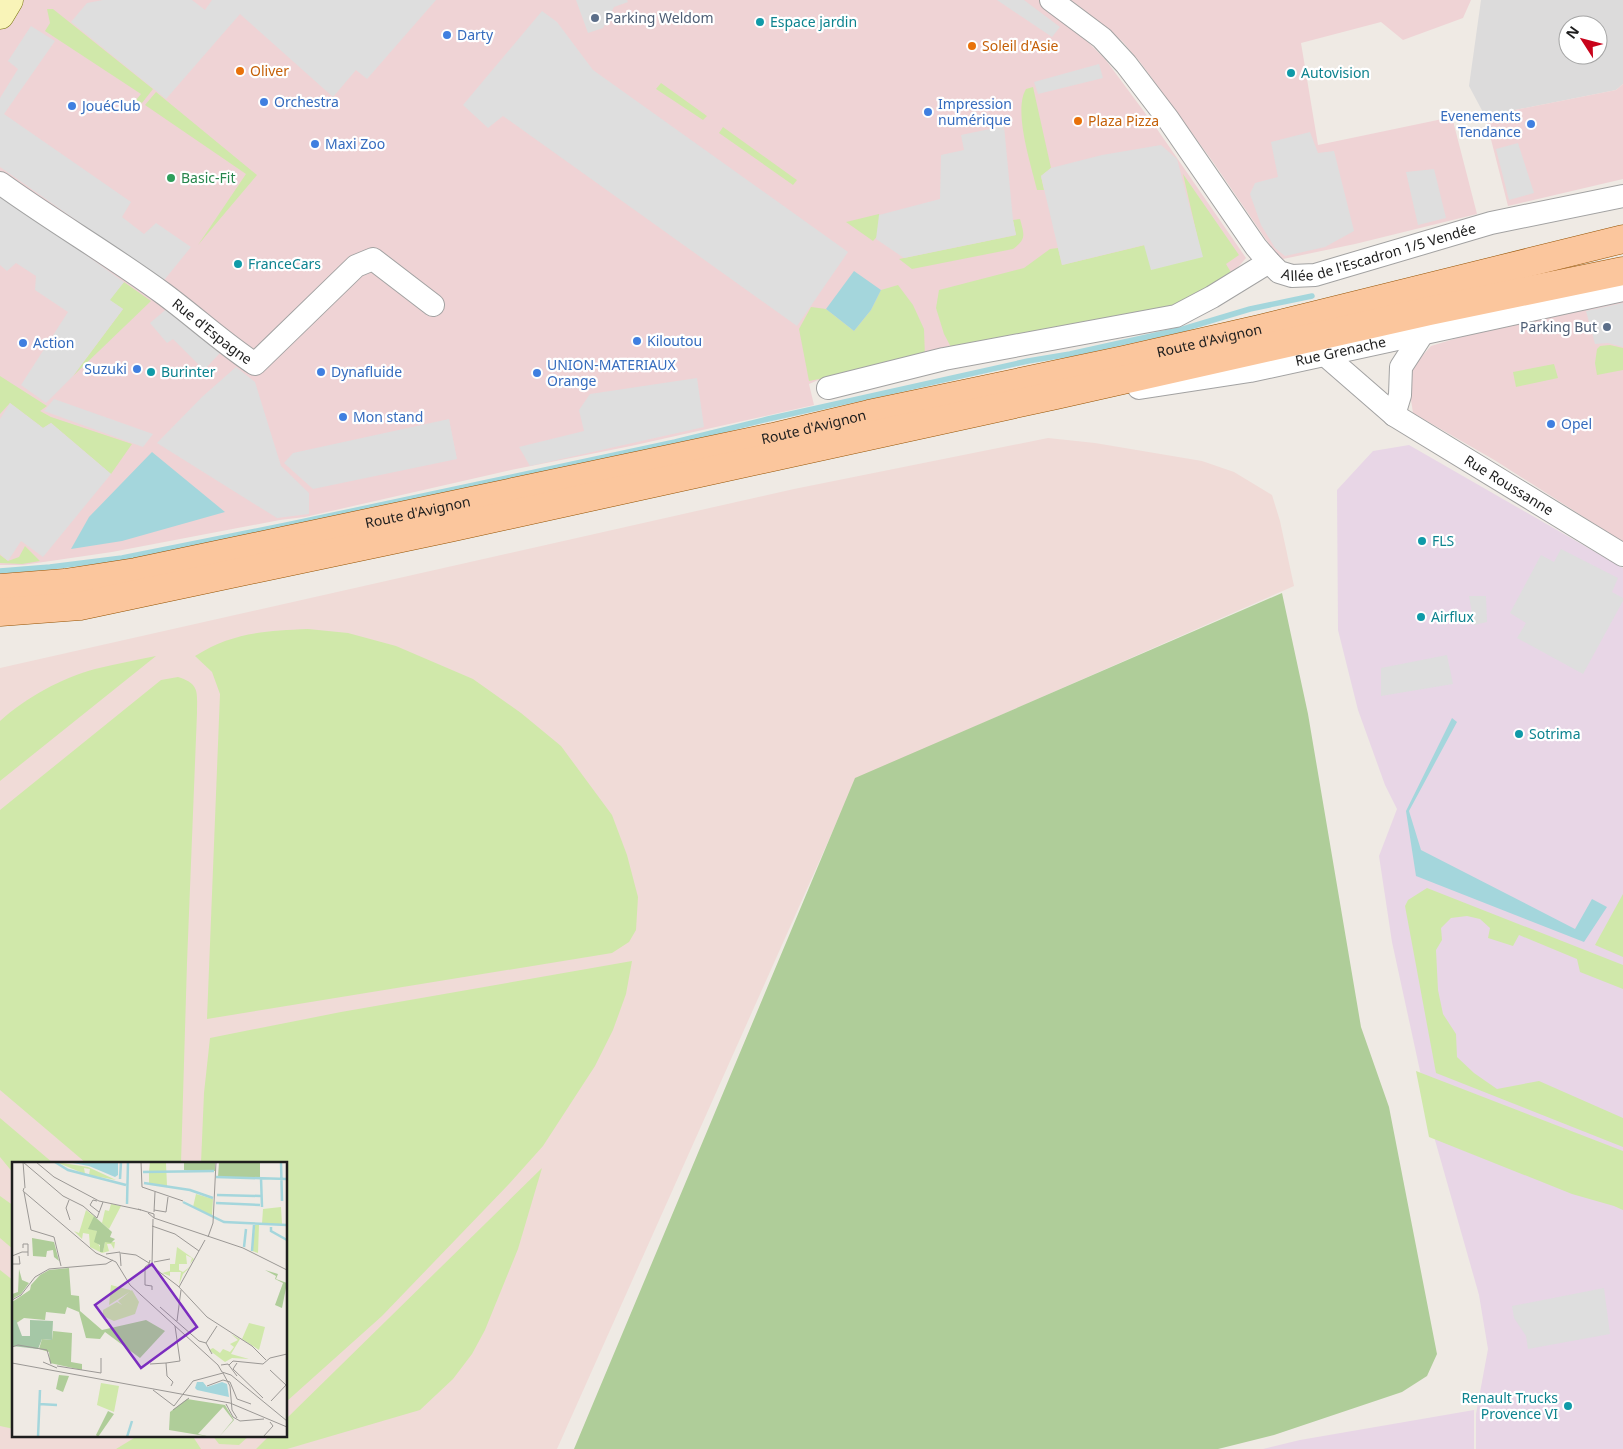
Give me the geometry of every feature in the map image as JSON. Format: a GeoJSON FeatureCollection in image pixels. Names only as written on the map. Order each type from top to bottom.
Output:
{"type":"FeatureCollection","features":[{"type":"Feature","properties":{"kind":"main road","name":"Route d'Avignon"},"geometry":{"type":"LineString","coordinates":[[0,588],[65,583],[136,572],[773,437],[1260,329],[1623,239]]}},
{"type":"Feature","properties":{"kind":"main road","name":"Route d'Avignon"},"geometry":{"type":"LineString","coordinates":[[0,612],[80,606],[449,528],[1429,311],[1623,271]]}},
{"type":"Feature","properties":{"kind":"street"},"geometry":{"type":"LineString","coordinates":[[0,15],[6,8],[9,0]]}},
{"type":"Feature","properties":{"kind":"street","name":"Allée de l'Escadron 1/5 Vendée"},"geometry":{"type":"LineString","coordinates":[[1051,0],[1102,38],[1126,64],[1168,118],[1256,247],[1279,272],[1292,276],[1315,275],[1491,224],[1623,196]]}},
{"type":"Feature","properties":{"kind":"street","name":"Rue d'Espagne"},"geometry":{"type":"LineString","coordinates":[[0,183],[166,295],[219,339],[255,364],[356,266],[373,259],[433,305]]}},
{"type":"Feature","properties":{"kind":"street"},"geometry":{"type":"LineString","coordinates":[[828,388],[944,359],[1176,316],[1212,297],[1268,262]]}},
{"type":"Feature","properties":{"kind":"street","name":"Rue Grenache"},"geometry":{"type":"LineString","coordinates":[[1056,395],[1124,391],[1250,371],[1623,290]]}},
{"type":"Feature","properties":{"kind":"street"},"geometry":{"type":"LineString","coordinates":[[1394,415],[1400,395],[1401,367],[1423,333]]}},
{"type":"Feature","properties":{"kind":"street","name":"Rue Roussanne"},"geometry":{"type":"LineString","coordinates":[[1325,355],[1394,415],[1623,555]]}},
{"type":"Feature","properties":{"kind":"shaded area"},"geometry":{"type":"Polygon","coordinates":[[[0,0],[1041,0],[1066,20],[1105,59],[1157,129],[1246,258],[1232,274],[818,380],[809,384],[814,405],[631,446],[511,470],[305,517],[280,520],[112,552],[23,565],[0,565],[0,0]]]}},
{"type":"Feature","properties":{"kind":"shaded area"},"geometry":{"type":"Polygon","coordinates":[[[103,0],[192,0],[205,10],[212,0],[436,0],[367,79],[356,70],[333,97],[240,14],[166,99],[71,22],[87,3],[103,0]]]}},
{"type":"Feature","properties":{"kind":"shaded area","name":"Parking Weldom"},"geometry":{"type":"Polygon","coordinates":[[[576,0],[627,0],[628,2],[614,7],[603,28],[588,33],[576,0]]]}},
{"type":"Feature","properties":{"kind":"shaded area"},"geometry":{"type":"Polygon","coordinates":[[[997,0],[1024,0],[1060,27],[1052,37],[997,0]]]}},
{"type":"Feature","properties":{"kind":"shaded area"},"geometry":{"type":"Polygon","coordinates":[[[1071,0],[1471,0],[1463,18],[1403,40],[1381,22],[1301,43],[1318,145],[1452,117],[1477,214],[1355,244],[1283,259],[1278,257],[1213,162],[1140,62],[1122,41],[1071,0]]]}},
{"type":"Feature","properties":{"kind":"shaded area"},"geometry":{"type":"Polygon","coordinates":[[[1481,0],[1623,0],[1623,84],[1616,90],[1485,116],[1469,86],[1481,0]]]}},
{"type":"Feature","properties":{"kind":"shaded area"},"geometry":{"type":"Polygon","coordinates":[[[542,11],[557,22],[593,70],[848,252],[797,326],[503,116],[488,128],[463,105],[542,11]]]}},
{"type":"Feature","properties":{"kind":"shaded area"},"geometry":{"type":"Polygon","coordinates":[[[31,26],[55,41],[4,114],[131,202],[122,217],[144,234],[156,223],[191,247],[161,284],[100,237],[0,167],[0,98],[18,69],[8,61],[31,26]]]}},
{"type":"Feature","properties":{"kind":"shaded area"},"geometry":{"type":"Polygon","coordinates":[[[1099,64],[1103,78],[1038,94],[1034,82],[1099,64]]]}},
{"type":"Feature","properties":{"kind":"shaded area"},"geometry":{"type":"Polygon","coordinates":[[[1623,84],[1623,179],[1508,206],[1485,116],[1616,90],[1623,84]]]}},
{"type":"Feature","properties":{"kind":"shaded area"},"geometry":{"type":"Polygon","coordinates":[[[1004,126],[1016,235],[904,258],[876,239],[879,215],[940,199],[941,155],[964,150],[961,135],[1004,126]]]}},
{"type":"Feature","properties":{"kind":"shaded area"},"geometry":{"type":"Polygon","coordinates":[[[1310,132],[1318,153],[1334,151],[1354,231],[1325,247],[1285,256],[1275,248],[1261,225],[1250,194],[1255,183],[1278,177],[1271,142],[1310,132]]]}},
{"type":"Feature","properties":{"kind":"shaded area"},"geometry":{"type":"Polygon","coordinates":[[[1518,143],[1534,193],[1509,200],[1496,149],[1518,143]]]}},
{"type":"Feature","properties":{"kind":"shaded area"},"geometry":{"type":"Polygon","coordinates":[[[1161,145],[1177,159],[1203,257],[1151,270],[1144,245],[1062,265],[1041,176],[1051,168],[1102,155],[1161,145]]]}},
{"type":"Feature","properties":{"kind":"shaded area"},"geometry":{"type":"Polygon","coordinates":[[[1434,169],[1446,218],[1418,225],[1406,172],[1434,169]]]}},
{"type":"Feature","properties":{"kind":"shaded area"},"geometry":{"type":"Polygon","coordinates":[[[0,194],[124,282],[110,300],[123,309],[73,376],[46,403],[21,385],[68,312],[35,290],[36,276],[16,263],[7,271],[0,265],[0,194]]]}},
{"type":"Feature","properties":{"kind":"shaded area"},"geometry":{"type":"Polygon","coordinates":[[[1623,301],[1623,542],[1496,461],[1413,413],[1407,373],[1431,346],[1477,332],[1623,301]]]}},
{"type":"Feature","properties":{"kind":"shaded area","name":"Parking But"},"geometry":{"type":"Polygon","coordinates":[[[1623,303],[1623,347],[1608,343],[1595,344],[1586,311],[1623,303]]]}},
{"type":"Feature","properties":{"kind":"shaded area"},"geometry":{"type":"Polygon","coordinates":[[[170,306],[220,353],[204,370],[173,339],[167,343],[150,323],[170,306]]]}},
{"type":"Feature","properties":{"kind":"shaded area"},"geometry":{"type":"Polygon","coordinates":[[[236,367],[255,382],[281,466],[309,493],[309,514],[277,518],[157,443],[202,397],[236,367]]]}},
{"type":"Feature","properties":{"kind":"shaded area"},"geometry":{"type":"Polygon","coordinates":[[[697,378],[704,427],[530,466],[519,447],[584,431],[579,410],[590,394],[697,378]]]}},
{"type":"Feature","properties":{"kind":"shaded area"},"geometry":{"type":"Polygon","coordinates":[[[54,399],[153,434],[143,447],[44,411],[54,399]]]}},
{"type":"Feature","properties":{"kind":"shaded area"},"geometry":{"type":"Polygon","coordinates":[[[10,403],[43,428],[51,423],[111,474],[43,557],[21,541],[8,561],[0,554],[0,419],[10,403]]]}},
{"type":"Feature","properties":{"kind":"shaded area"},"geometry":{"type":"Polygon","coordinates":[[[449,419],[457,459],[313,489],[284,463],[293,453],[449,419]]]}},
{"type":"Feature","properties":{"kind":"shaded area"},"geometry":{"type":"Polygon","coordinates":[[[1048,438],[1095,443],[1202,461],[1234,472],[1272,495],[1280,521],[1294,586],[856,779],[557,1449],[0,1449],[0,668],[794,489],[1048,438]]]}},
{"type":"Feature","properties":{"kind":"shaded area"},"geometry":{"type":"Polygon","coordinates":[[[1409,445],[1623,568],[1623,1449],[1476,1449],[1476,1414],[1488,1349],[1479,1295],[1435,1140],[1392,942],[1379,856],[1397,809],[1385,785],[1358,710],[1338,630],[1337,490],[1373,451],[1409,445]]]}},
{"type":"Feature","properties":{"kind":"shaded area"},"geometry":{"type":"Polygon","coordinates":[[[1561,549],[1618,578],[1612,592],[1623,598],[1583,674],[1517,638],[1526,623],[1510,613],[1541,555],[1554,562],[1561,549]]]}},
{"type":"Feature","properties":{"kind":"shaded area"},"geometry":{"type":"Polygon","coordinates":[[[1469,596],[1486,596],[1487,622],[1474,625],[1469,596]]]}},
{"type":"Feature","properties":{"kind":"shaded area"},"geometry":{"type":"Polygon","coordinates":[[[1447,655],[1453,684],[1381,696],[1381,668],[1447,655]]]}},
{"type":"Feature","properties":{"kind":"shaded area"},"geometry":{"type":"Polygon","coordinates":[[[1604,1288],[1610,1334],[1528,1349],[1526,1336],[1514,1318],[1512,1306],[1604,1288]]]}},
{"type":"Feature","properties":{"kind":"shaded area"},"geometry":{"type":"Polygon","coordinates":[[[1474,1410],[1474,1449],[1263,1449],[1300,1440],[1474,1410]]]}},
{"type":"Feature","properties":{"kind":"green space"},"geometry":{"type":"Polygon","coordinates":[[[47,9],[53,9],[153,89],[142,103],[136,100],[141,94],[45,31],[50,23],[47,9]]]}},
{"type":"Feature","properties":{"kind":"green space"},"geometry":{"type":"Polygon","coordinates":[[[661,83],[707,116],[703,120],[656,89],[661,83]]]}},
{"type":"Feature","properties":{"kind":"green space"},"geometry":{"type":"Polygon","coordinates":[[[1033,87],[1051,168],[1041,176],[1044,190],[1037,190],[1022,124],[1022,99],[1026,89],[1033,87]]]}},
{"type":"Feature","properties":{"kind":"green space"},"geometry":{"type":"Polygon","coordinates":[[[156,92],[257,175],[198,245],[246,174],[145,105],[156,92]]]}},
{"type":"Feature","properties":{"kind":"green space"},"geometry":{"type":"Polygon","coordinates":[[[723,127],[797,180],[793,185],[719,133],[723,127]]]}},
{"type":"Feature","properties":{"kind":"green space"},"geometry":{"type":"Polygon","coordinates":[[[1183,174],[1239,255],[1226,264],[1232,274],[1169,308],[952,349],[944,334],[936,308],[939,290],[1024,268],[1050,249],[1058,248],[1062,265],[1145,245],[1202,257],[1183,174]]]}},
{"type":"Feature","properties":{"kind":"green space"},"geometry":{"type":"Polygon","coordinates":[[[879,214],[883,230],[873,241],[846,222],[879,214]]]}},
{"type":"Feature","properties":{"kind":"green space"},"geometry":{"type":"Polygon","coordinates":[[[1020,219],[1023,236],[1021,242],[1013,249],[912,269],[899,259],[1016,235],[1013,220],[1020,219]]]}},
{"type":"Feature","properties":{"kind":"green space"},"geometry":{"type":"Polygon","coordinates":[[[124,282],[151,301],[73,376],[123,309],[109,300],[124,282]]]}},
{"type":"Feature","properties":{"kind":"green space"},"geometry":{"type":"Polygon","coordinates":[[[898,285],[913,305],[924,329],[925,358],[809,381],[799,329],[811,307],[826,309],[854,331],[871,310],[881,290],[898,285]]]}},
{"type":"Feature","properties":{"kind":"green space"},"geometry":{"type":"Polygon","coordinates":[[[1610,345],[1623,348],[1623,370],[1597,375],[1595,363],[1597,349],[1600,346],[1610,345]]]}},
{"type":"Feature","properties":{"kind":"green space"},"geometry":{"type":"Polygon","coordinates":[[[1554,364],[1558,378],[1516,387],[1513,372],[1554,364]]]}},
{"type":"Feature","properties":{"kind":"green space"},"geometry":{"type":"Polygon","coordinates":[[[0,376],[47,406],[40,411],[51,417],[132,444],[111,474],[51,423],[43,428],[10,403],[0,414],[0,376]]]}},
{"type":"Feature","properties":{"kind":"green space"},"geometry":{"type":"Polygon","coordinates":[[[25,546],[40,561],[22,564],[0,563],[0,555],[8,561],[19,557],[25,546]]]}},
{"type":"Feature","properties":{"kind":"green space"},"geometry":{"type":"Polygon","coordinates":[[[1282,593],[1308,714],[1361,1027],[1389,1107],[1437,1354],[1427,1376],[1402,1392],[1274,1435],[1218,1449],[574,1449],[855,778],[1282,593]]]}},
{"type":"Feature","properties":{"kind":"green space"},"geometry":{"type":"Polygon","coordinates":[[[308,629],[348,633],[396,646],[473,679],[521,713],[561,746],[612,815],[627,855],[638,897],[636,930],[629,942],[612,953],[207,1019],[220,694],[212,672],[195,656],[236,637],[263,632],[308,629]]]}},
{"type":"Feature","properties":{"kind":"green space"},"geometry":{"type":"Polygon","coordinates":[[[156,656],[0,781],[0,721],[32,697],[70,677],[95,669],[156,656]]]}},
{"type":"Feature","properties":{"kind":"green space"},"geometry":{"type":"Polygon","coordinates":[[[178,677],[194,686],[197,694],[181,1162],[85,1162],[0,1090],[0,810],[161,680],[178,677]]]}},
{"type":"Feature","properties":{"kind":"green space"},"geometry":{"type":"Polygon","coordinates":[[[1427,888],[1623,965],[1623,989],[1580,972],[1577,959],[1519,935],[1513,946],[1488,938],[1490,928],[1480,919],[1467,916],[1451,918],[1441,928],[1442,940],[1436,950],[1438,990],[1443,1014],[1456,1034],[1457,1057],[1474,1073],[1497,1089],[1539,1081],[1623,1118],[1623,1147],[1436,1073],[1405,906],[1408,900],[1427,888]]]}},
{"type":"Feature","properties":{"kind":"green space"},"geometry":{"type":"Polygon","coordinates":[[[1623,894],[1623,957],[1595,945],[1623,894]]]}},
{"type":"Feature","properties":{"kind":"green space"},"geometry":{"type":"Polygon","coordinates":[[[632,961],[626,994],[613,1030],[595,1066],[543,1146],[382,1316],[288,1400],[288,1162],[201,1162],[204,1093],[210,1038],[341,1012],[632,961]]]}},
{"type":"Feature","properties":{"kind":"green space"},"geometry":{"type":"Polygon","coordinates":[[[1416,1071],[1623,1151],[1623,1210],[1572,1194],[1429,1137],[1416,1071]]]}},
{"type":"Feature","properties":{"kind":"green space"},"geometry":{"type":"Polygon","coordinates":[[[0,1118],[52,1162],[12,1162],[12,1172],[0,1157],[0,1118]]]}},
{"type":"Feature","properties":{"kind":"green space"},"geometry":{"type":"Polygon","coordinates":[[[542,1168],[518,1249],[485,1330],[472,1354],[453,1379],[420,1410],[287,1449],[256,1449],[269,1436],[288,1436],[288,1417],[542,1168]]]}},
{"type":"Feature","properties":{"kind":"green space"},"geometry":{"type":"Polygon","coordinates":[[[0,1196],[12,1205],[12,1248],[0,1238],[0,1196]]]}},
{"type":"Feature","properties":{"kind":"green space"},"geometry":{"type":"Polygon","coordinates":[[[0,1270],[12,1279],[12,1429],[0,1426],[0,1270]]]}},
{"type":"Feature","properties":{"kind":"green space"},"geometry":{"type":"Polygon","coordinates":[[[137,1436],[193,1436],[201,1449],[116,1449],[137,1436]]]}},
{"type":"Feature","properties":{"kind":"green space"},"geometry":{"type":"Polygon","coordinates":[[[213,1436],[249,1436],[239,1445],[219,1444],[213,1436]]]}},
{"type":"Feature","properties":{"kind":"water"},"geometry":{"type":"Polygon","coordinates":[[[854,271],[881,290],[871,310],[854,331],[826,309],[854,271]]]}},
{"type":"Feature","properties":{"kind":"water"},"geometry":{"type":"Polygon","coordinates":[[[152,452],[225,512],[122,541],[71,549],[89,517],[152,452]]]}},
{"type":"Feature","properties":{"kind":"water"},"geometry":{"type":"Polygon","coordinates":[[[1452,718],[1457,722],[1409,811],[1421,850],[1575,929],[1592,899],[1607,907],[1584,942],[1416,876],[1406,811],[1452,718]]]}},
{"type":"Feature","properties":{"kind":"waterway"},"geometry":{"type":"LineString","coordinates":[[0,571],[122,558],[296,523],[675,442],[768,419],[1028,361],[1070,354],[1183,329],[1250,309],[1312,296]]}},
{"type":"Feature","properties":{"kind":"place","name":"Parking Weldom"},"geometry":{"type":"Point","coordinates":[595,18]}},
{"type":"Feature","properties":{"kind":"place","name":"Espace jardin"},"geometry":{"type":"Point","coordinates":[760,22]}},
{"type":"Feature","properties":{"kind":"place","name":"Darty"},"geometry":{"type":"Point","coordinates":[447,35]}},
{"type":"Feature","properties":{"kind":"place","name":"Soleil d'Asie"},"geometry":{"type":"Point","coordinates":[972,46]}},
{"type":"Feature","properties":{"kind":"place","name":"Oliver"},"geometry":{"type":"Point","coordinates":[240,71]}},
{"type":"Feature","properties":{"kind":"place","name":"Autovision"},"geometry":{"type":"Point","coordinates":[1291,73]}},
{"type":"Feature","properties":{"kind":"place","name":"Orchestra"},"geometry":{"type":"Point","coordinates":[264,102]}},
{"type":"Feature","properties":{"kind":"place","name":"JouéClub"},"geometry":{"type":"Point","coordinates":[72,106]}},
{"type":"Feature","properties":{"kind":"place","name":"Impression numérique"},"geometry":{"type":"Point","coordinates":[928,112]}},
{"type":"Feature","properties":{"kind":"place","name":"Plaza Pizza"},"geometry":{"type":"Point","coordinates":[1078,121]}},
{"type":"Feature","properties":{"kind":"place","name":"Evenements Tendance"},"geometry":{"type":"Point","coordinates":[1531,124]}},
{"type":"Feature","properties":{"kind":"place","name":"Maxi Zoo"},"geometry":{"type":"Point","coordinates":[315,144]}},
{"type":"Feature","properties":{"kind":"place","name":"Basic-Fit"},"geometry":{"type":"Point","coordinates":[171,178]}},
{"type":"Feature","properties":{"kind":"place","name":"FranceCars"},"geometry":{"type":"Point","coordinates":[238,264]}},
{"type":"Feature","properties":{"kind":"place","name":"Parking But"},"geometry":{"type":"Point","coordinates":[1607,327]}},
{"type":"Feature","properties":{"kind":"place","name":"Kiloutou"},"geometry":{"type":"Point","coordinates":[637,341]}},
{"type":"Feature","properties":{"kind":"place","name":"Action"},"geometry":{"type":"Point","coordinates":[23,343]}},
{"type":"Feature","properties":{"kind":"place","name":"Suzuki"},"geometry":{"type":"Point","coordinates":[137,369]}},
{"type":"Feature","properties":{"kind":"place","name":"Burinter"},"geometry":{"type":"Point","coordinates":[151,372]}},
{"type":"Feature","properties":{"kind":"place","name":"Dynafluide"},"geometry":{"type":"Point","coordinates":[321,372]}},
{"type":"Feature","properties":{"kind":"place","name":"UNION-MATERIAUX Orange"},"geometry":{"type":"Point","coordinates":[537,373]}},
{"type":"Feature","properties":{"kind":"place","name":"Mon stand"},"geometry":{"type":"Point","coordinates":[343,417]}},
{"type":"Feature","properties":{"kind":"place","name":"Opel"},"geometry":{"type":"Point","coordinates":[1551,424]}},
{"type":"Feature","properties":{"kind":"place","name":"FLS"},"geometry":{"type":"Point","coordinates":[1422,541]}},
{"type":"Feature","properties":{"kind":"place","name":"Airflux"},"geometry":{"type":"Point","coordinates":[1421,617]}},
{"type":"Feature","properties":{"kind":"place","name":"Sotrima"},"geometry":{"type":"Point","coordinates":[1519,734]}},
{"type":"Feature","properties":{"kind":"place","name":"Renault Trucks Provence VI"},"geometry":{"type":"Point","coordinates":[1568,1406]}}]}
